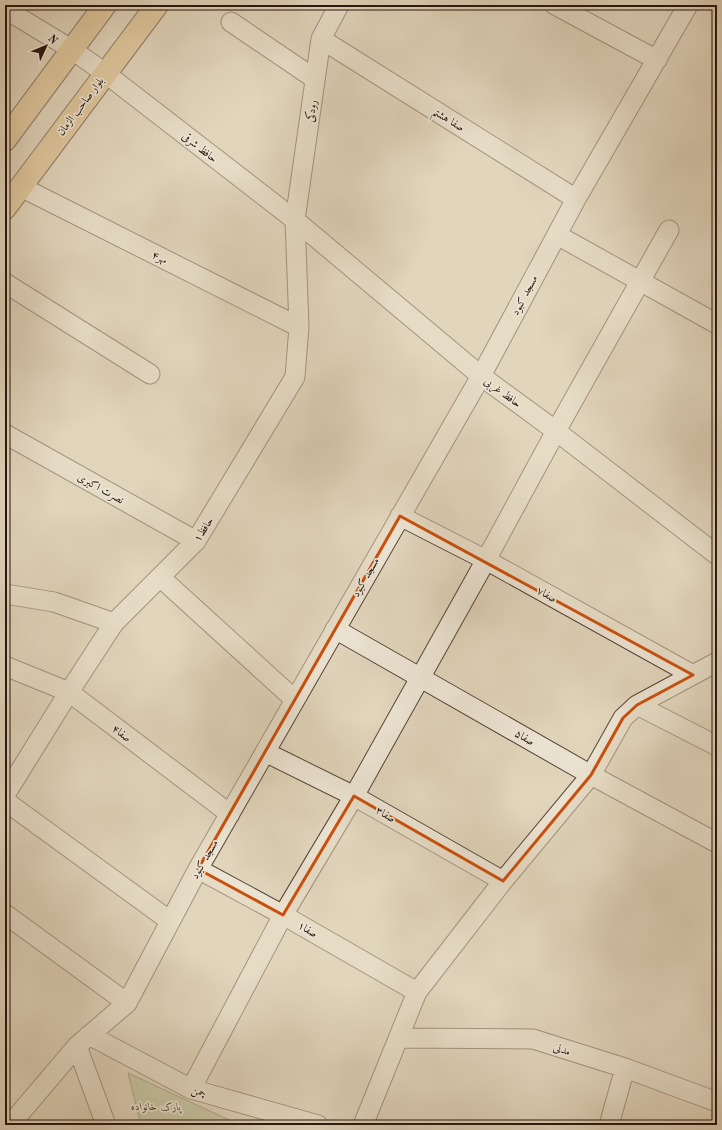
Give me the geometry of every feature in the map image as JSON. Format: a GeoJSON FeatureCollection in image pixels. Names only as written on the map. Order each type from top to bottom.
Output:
{"type":"FeatureCollection","features":[{"type":"Feature","properties":{"kind":"main road"},"geometry":{"type":"LineString","coordinates":[[5,140],[105,5]]}},
{"type":"Feature","properties":{"kind":"main road","name":"بلوار صاحب الزمان"},"geometry":{"type":"LineString","coordinates":[[5,208],[156,5]]}},
{"type":"Feature","properties":{"kind":"street","name":"رودکی"},"geometry":{"type":"LineString","coordinates":[[295,220],[321,40],[339,5]]}},
{"type":"Feature","properties":{"kind":"street"},"geometry":{"type":"LineString","coordinates":[[555,5],[657,60]]}},
{"type":"Feature","properties":{"kind":"street","name":"مسجد کبود"},"geometry":{"type":"LineString","coordinates":[[10,1125],[83,1041],[127,1003],[198,869],[481,376],[576,199],[688,5]]}},
{"type":"Feature","properties":{"kind":"street"},"geometry":{"type":"LineString","coordinates":[[5,10],[71,49]]}},
{"type":"Feature","properties":{"kind":"street"},"geometry":{"type":"LineString","coordinates":[[231,22],[315,79]]}},
{"type":"Feature","properties":{"kind":"street","name":"صفا هشتم"},"geometry":{"type":"LineString","coordinates":[[321,40],[576,199]]}},
{"type":"Feature","properties":{"kind":"street","name":"حافظ شرقی"},"geometry":{"type":"LineString","coordinates":[[71,49],[105,73],[295,220]]}},
{"type":"Feature","properties":{"kind":"street","name":"مهر۴"},"geometry":{"type":"LineString","coordinates":[[21,187],[300,327]]}},
{"type":"Feature","properties":{"kind":"street","name":"حافظ۱"},"geometry":{"type":"LineString","coordinates":[[5,795],[68,692],[114,624],[196,541],[295,377],[300,327],[295,220]]}},
{"type":"Feature","properties":{"kind":"street","name":"حافظ غربی"},"geometry":{"type":"LineString","coordinates":[[295,220],[481,376],[556,431],[717,555]]}},
{"type":"Feature","properties":{"kind":"street"},"geometry":{"type":"LineString","coordinates":[[190,1089],[283,915],[354,796],[669,230]]}},
{"type":"Feature","properties":{"kind":"street"},"geometry":{"type":"LineString","coordinates":[[557,235],[717,324]]}},
{"type":"Feature","properties":{"kind":"street"},"geometry":{"type":"LineString","coordinates":[[5,283],[150,374]]}},
{"type":"Feature","properties":{"kind":"street","name":"نصرت اکبری"},"geometry":{"type":"LineString","coordinates":[[5,434],[196,541]]}},
{"type":"Feature","properties":{"kind":"street","name":"صفا۷"},"geometry":{"type":"LineString","coordinates":[[400,516],[486,560],[693,675]]}},
{"type":"Feature","properties":{"kind":"street"},"geometry":{"type":"LineString","coordinates":[[160,576],[295,700]]}},
{"type":"Feature","properties":{"kind":"street"},"geometry":{"type":"LineString","coordinates":[[5,594],[54,602],[114,624]]}},
{"type":"Feature","properties":{"kind":"street","name":"صفا۵"},"geometry":{"type":"LineString","coordinates":[[335,629],[591,775],[717,843]]}},
{"type":"Feature","properties":{"kind":"street"},"geometry":{"type":"LineString","coordinates":[[363,1125],[417,992],[503,881],[591,775],[622,718],[637,706],[717,662]]}},
{"type":"Feature","properties":{"kind":"street","name":"صفا۴"},"geometry":{"type":"LineString","coordinates":[[5,666],[68,692],[230,814]]}},
{"type":"Feature","properties":{"kind":"street"},"geometry":{"type":"LineString","coordinates":[[637,706],[717,746]]}},
{"type":"Feature","properties":{"kind":"street","name":"صفا۳"},"geometry":{"type":"LineString","coordinates":[[265,752],[354,796],[503,881]]}},
{"type":"Feature","properties":{"kind":"street"},"geometry":{"type":"LineString","coordinates":[[5,801],[170,921]]}},
{"type":"Feature","properties":{"kind":"street","name":"صفا۱"},"geometry":{"type":"LineString","coordinates":[[198,869],[283,915],[417,992]]}},
{"type":"Feature","properties":{"kind":"street"},"geometry":{"type":"LineString","coordinates":[[5,914],[127,1003]]}},
{"type":"Feature","properties":{"kind":"street","name":"مدنی"},"geometry":{"type":"LineString","coordinates":[[399,1038],[533,1039],[625,1068],[717,1102]]}},
{"type":"Feature","properties":{"kind":"street"},"geometry":{"type":"LineString","coordinates":[[83,1041],[106,1125]]}},
{"type":"Feature","properties":{"kind":"street","name":"چمن"},"geometry":{"type":"LineString","coordinates":[[83,1041],[190,1089],[318,1125]]}},
{"type":"Feature","properties":{"kind":"street"},"geometry":{"type":"LineString","coordinates":[[609,1125],[625,1068]]}},
{"type":"Feature","properties":{"kind":"highlighted area"},"geometry":{"type":"Polygon","coordinates":[[[400,516],[693,675],[637,705],[623,718],[591,775],[503,881],[354,796],[283,915],[198,869],[400,516]]]}},
{"type":"Feature","properties":{"kind":"green space","name":"پارک خانواده"},"geometry":{"type":"Polygon","coordinates":[[[128,1073],[240,1125],[141,1125],[128,1073]]]}}]}
